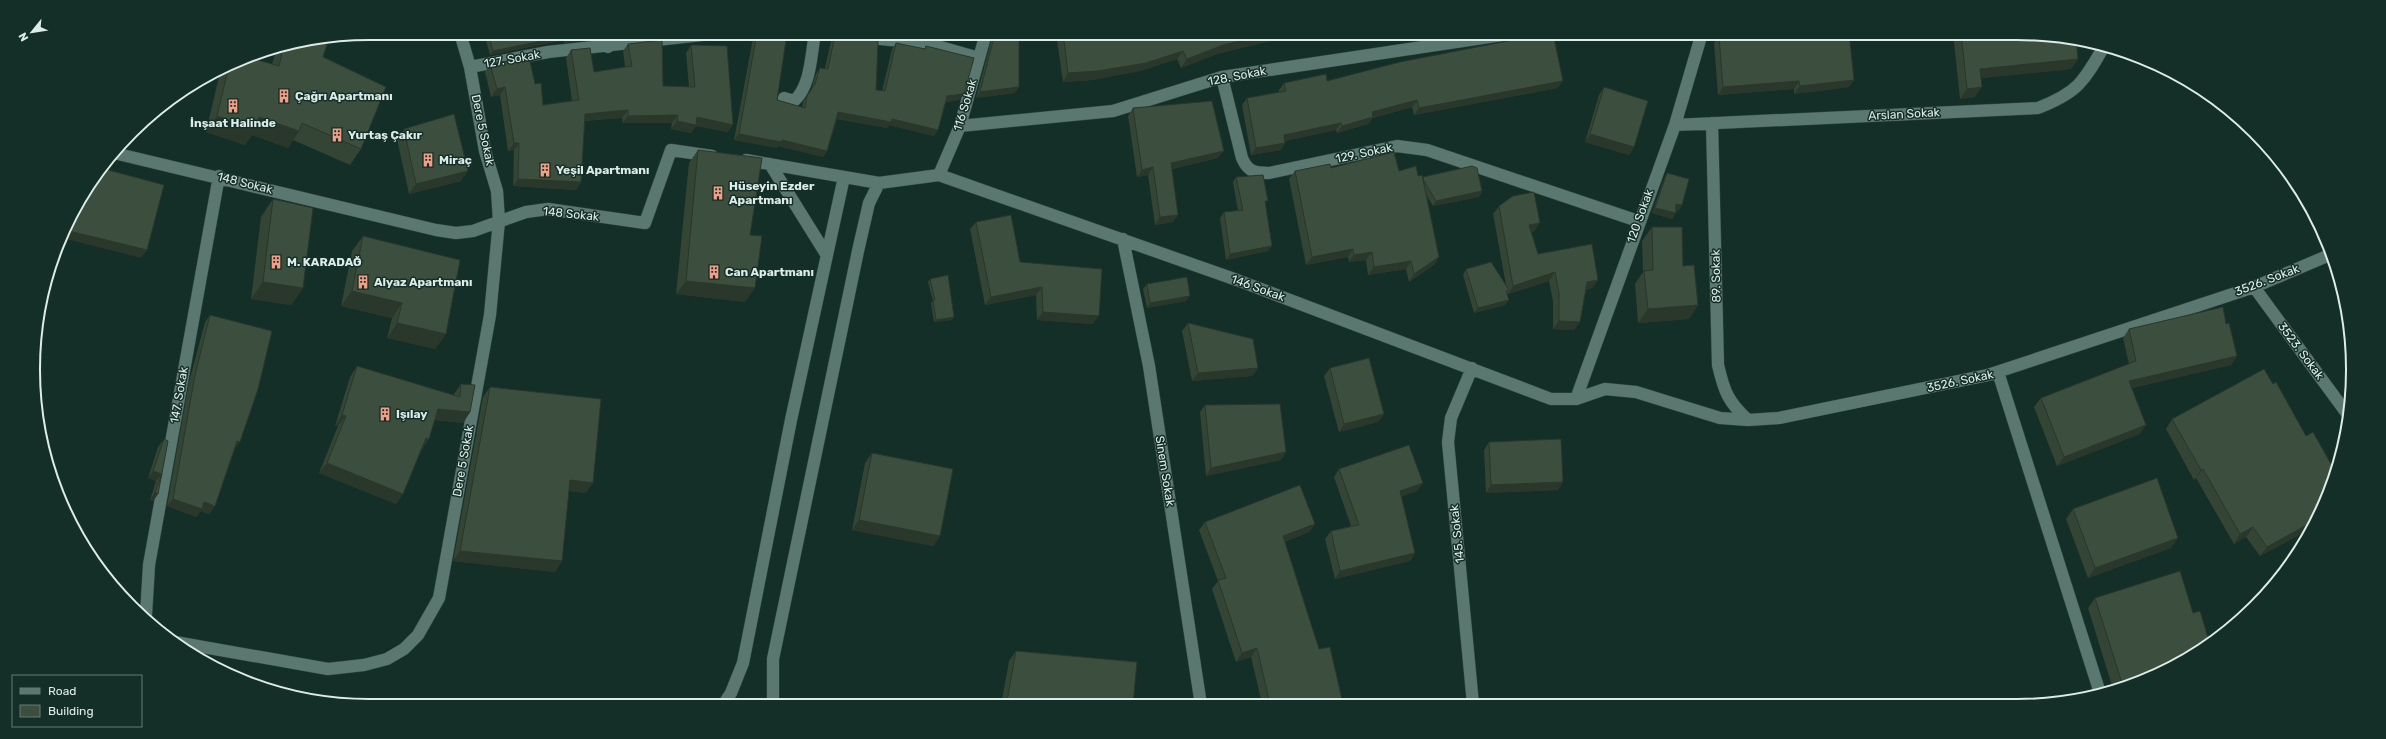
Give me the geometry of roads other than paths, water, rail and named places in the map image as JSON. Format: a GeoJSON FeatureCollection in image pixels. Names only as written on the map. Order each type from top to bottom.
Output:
{"type":"FeatureCollection","features":[{"type":"Feature","properties":{"kind":"street","name":"Dere 5 Sokak"},"geometry":{"type":"LineString","coordinates":[[188,644],[328,669],[364,665],[387,659],[404,649],[418,635],[439,598],[490,314],[499,221],[497,190],[485,152],[470,67],[462,40]]}},
{"type":"Feature","properties":{"kind":"street"},"geometry":{"type":"LineString","coordinates":[[606,40],[608,47]]}},
{"type":"Feature","properties":{"kind":"street","name":"127. Sokak"},"geometry":{"type":"LineString","coordinates":[[470,67],[548,52],[608,47],[664,40]]}},
{"type":"Feature","properties":{"kind":"street"},"geometry":{"type":"LineString","coordinates":[[784,98],[794,101],[801,95],[808,74],[813,40]]}},
{"type":"Feature","properties":{"kind":"street"},"geometry":{"type":"LineString","coordinates":[[891,40],[930,44],[979,58]]}},
{"type":"Feature","properties":{"kind":"street","name":"116 Sokak"},"geometry":{"type":"LineString","coordinates":[[939,175],[960,126],[984,40]]}},
{"type":"Feature","properties":{"kind":"street","name":"128. Sokak"},"geometry":{"type":"LineString","coordinates":[[960,126],[1113,111],[1222,77],[1469,40]]}},
{"type":"Feature","properties":{"kind":"street","name":"120 Sokak"},"geometry":{"type":"LineString","coordinates":[[1576,398],[1638,221],[1675,125],[1700,40]]}},
{"type":"Feature","properties":{"kind":"street","name":"Arslan Sokak"},"geometry":{"type":"LineString","coordinates":[[1675,125],[2038,108],[2062,99],[2087,78],[2101,51]]}},
{"type":"Feature","properties":{"kind":"street","name":"129. Sokak"},"geometry":{"type":"LineString","coordinates":[[1222,77],[1242,158],[1246,168],[1254,173],[1269,173],[1397,146],[1427,150],[1638,221]]}},
{"type":"Feature","properties":{"kind":"street","name":"89. Sokak"},"geometry":{"type":"LineString","coordinates":[[1712,123],[1718,365],[1723,390],[1733,406],[1748,420]]}},
{"type":"Feature","properties":{"kind":"street","name":"148 Sokak"},"geometry":{"type":"LineString","coordinates":[[120,154],[219,176],[436,230],[456,232],[473,231],[526,212],[548,209],[645,223],[671,150],[770,164],[878,183],[939,175]]}},
{"type":"Feature","properties":{"kind":"street"},"geometry":{"type":"LineString","coordinates":[[770,164],[826,254]]}},
{"type":"Feature","properties":{"kind":"street","name":"146 Sokak"},"geometry":{"type":"LineString","coordinates":[[939,175],[1123,239],[1472,368],[1551,399],[1576,398]]}},
{"type":"Feature","properties":{"kind":"street","name":"147. Sokak"},"geometry":{"type":"LineString","coordinates":[[146,611],[149,565],[219,176]]}},
{"type":"Feature","properties":{"kind":"street"},"geometry":{"type":"LineString","coordinates":[[727,699],[731,693],[743,662],[826,254],[844,177]]}},
{"type":"Feature","properties":{"kind":"street"},"geometry":{"type":"LineString","coordinates":[[773,699],[773,659],[858,251],[869,203],[878,183]]}},
{"type":"Feature","properties":{"kind":"street","name":"Sinem Sokak"},"geometry":{"type":"LineString","coordinates":[[1123,239],[1149,366],[1200,699]]}},
{"type":"Feature","properties":{"kind":"street","name":"3526. Sokak"},"geometry":{"type":"LineString","coordinates":[[1576,398],[1605,389],[1636,392],[1720,418],[1748,420],[1778,418],[1998,372],[2254,287],[2326,256]]}},
{"type":"Feature","properties":{"kind":"street","name":"3523. Sokak"},"geometry":{"type":"LineString","coordinates":[[2254,287],[2343,409]]}},
{"type":"Feature","properties":{"kind":"street","name":"145. Sokak"},"geometry":{"type":"LineString","coordinates":[[1472,368],[1450,418],[1448,442],[1473,699]]}},
{"type":"Feature","properties":{"kind":"street"},"geometry":{"type":"LineString","coordinates":[[1998,372],[2099,689]]}},
{"type":"Feature","properties":{"kind":"place","name":"Çağrı Apartmanı"},"geometry":{"type":"Point","coordinates":[284,96]}},
{"type":"Feature","properties":{"kind":"place","name":"İnşaat Halinde"},"geometry":{"type":"Point","coordinates":[233,106]}},
{"type":"Feature","properties":{"kind":"place","name":"Yurtaş Çakır"},"geometry":{"type":"Point","coordinates":[337,135]}},
{"type":"Feature","properties":{"kind":"place","name":"Miraç"},"geometry":{"type":"Point","coordinates":[428,160]}},
{"type":"Feature","properties":{"kind":"place","name":"Yeşil Apartmanı"},"geometry":{"type":"Point","coordinates":[545,170]}},
{"type":"Feature","properties":{"kind":"place","name":"Hüseyin Ezder Apartmanı"},"geometry":{"type":"Point","coordinates":[718,193]}},
{"type":"Feature","properties":{"kind":"place","name":"M. KARADAĞ"},"geometry":{"type":"Point","coordinates":[276,262]}},
{"type":"Feature","properties":{"kind":"place","name":"Can Apartmanı"},"geometry":{"type":"Point","coordinates":[714,272]}},
{"type":"Feature","properties":{"kind":"place","name":"Alyaz Apartmanı"},"geometry":{"type":"Point","coordinates":[363,282]}},
{"type":"Feature","properties":{"kind":"place","name":"Işılay"},"geometry":{"type":"Point","coordinates":[385,414]}}]}
